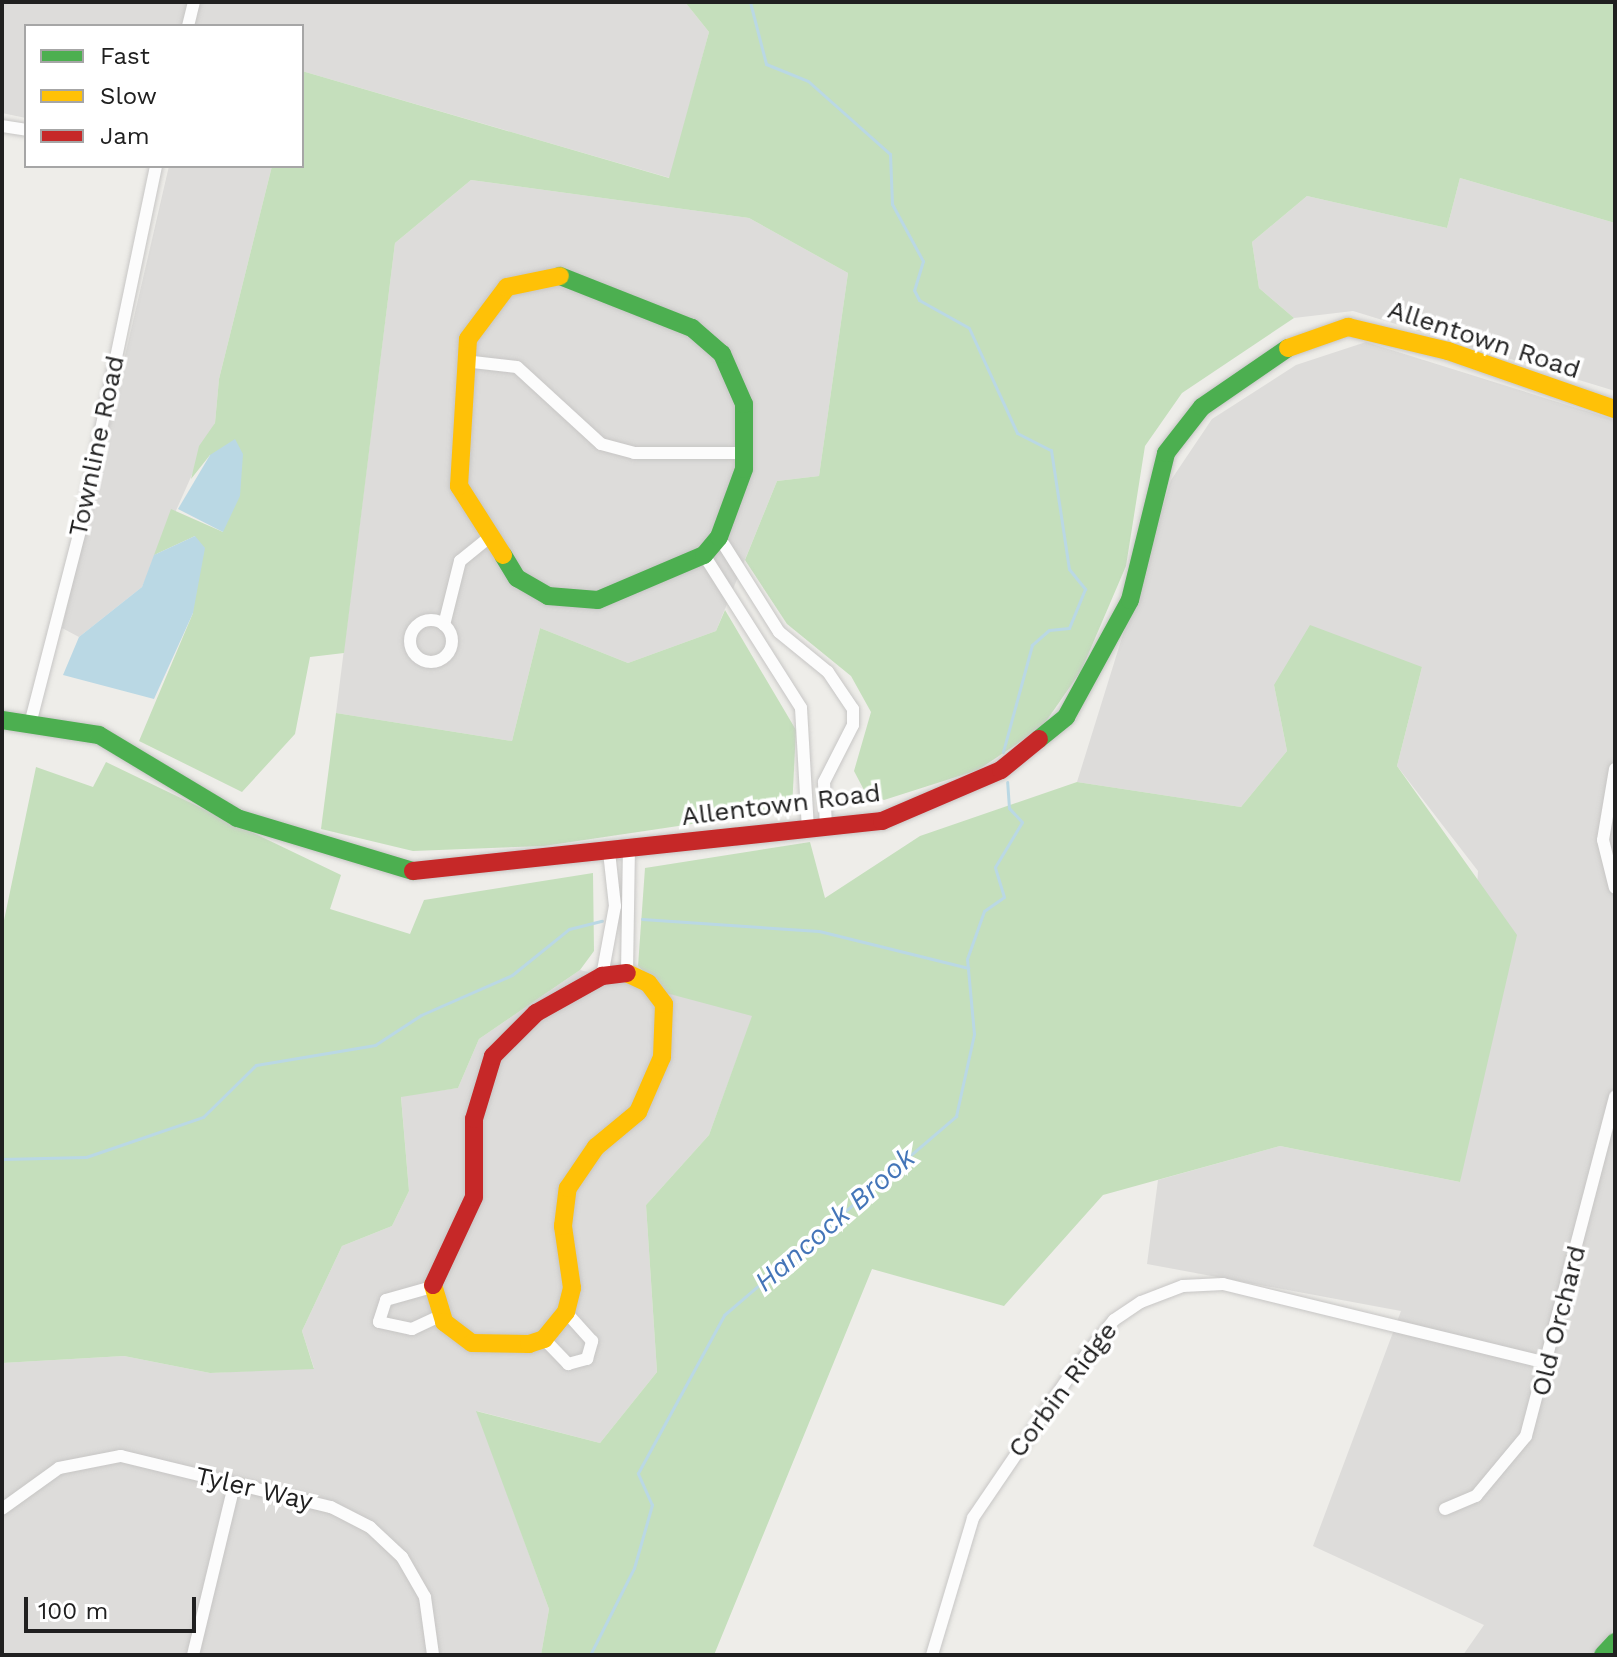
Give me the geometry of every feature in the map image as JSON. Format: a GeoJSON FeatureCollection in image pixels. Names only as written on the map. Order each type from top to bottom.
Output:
{"type":"FeatureCollection","features":[{"type":"Feature","properties":{"kind":"street"},"geometry":{"type":"LineString","coordinates":[[188,24],[192,2]]}},
{"type":"Feature","properties":{"kind":"street"},"geometry":{"type":"LineString","coordinates":[[2,126],[24,130]]}},
{"type":"Feature","properties":{"kind":"street","name":"Townline Road"},"geometry":{"type":"LineString","coordinates":[[30,724],[80,530],[156,168]]}},
{"type":"Feature","properties":{"kind":"street"},"geometry":{"type":"LineString","coordinates":[[560,276],[606,290],[692,328],[722,354],[744,404],[746,453],[719,537],[704,555],[619,597],[570,602],[517,578],[488,538],[459,486],[464,361],[479,317],[507,287],[560,276]]}},
{"type":"Feature","properties":{"kind":"street","name":"Allentown Road"},"geometry":{"type":"LineString","coordinates":[[2,720],[99,735],[237,818],[405,872],[882,821],[940,802],[1052,733],[1093,677],[1130,600],[1157,476],[1177,435],[1256,365],[1306,338],[1348,327],[1389,334],[1615,409]]}},
{"type":"Feature","properties":{"kind":"street"},"geometry":{"type":"LineString","coordinates":[[464,361],[517,367],[601,444],[634,453],[746,453]]}},
{"type":"Feature","properties":{"kind":"street"},"geometry":{"type":"LineString","coordinates":[[719,537],[779,632],[828,672],[853,709],[850,734],[824,782],[817,828]]}},
{"type":"Feature","properties":{"kind":"street"},"geometry":{"type":"LineString","coordinates":[[444,625],[460,561],[488,538]]}},
{"type":"Feature","properties":{"kind":"street"},"geometry":{"type":"LineString","coordinates":[[704,555],[801,708],[817,828]]}},
{"type":"Feature","properties":{"kind":"street"},"geometry":{"type":"LineString","coordinates":[[1615,769],[1603,840],[1615,888]]}},
{"type":"Feature","properties":{"kind":"street"},"geometry":{"type":"LineString","coordinates":[[627,973],[629,849]]}},
{"type":"Feature","properties":{"kind":"street"},"geometry":{"type":"LineString","coordinates":[[602,976],[615,906],[609,852]]}},
{"type":"Feature","properties":{"kind":"street"},"geometry":{"type":"LineString","coordinates":[[627,973],[648,983],[664,1004],[662,1057],[638,1112],[589,1154],[568,1188],[563,1226],[572,1288],[566,1312],[544,1339],[499,1348],[472,1343],[440,1316],[432,1287],[474,1197],[474,1119],[493,1056],[536,1013],[602,976],[627,973]]}},
{"type":"Feature","properties":{"kind":"street","name":"Old Orchard"},"geometry":{"type":"LineString","coordinates":[[1445,1509],[1476,1496],[1507,1466],[1526,1436],[1550,1364],[1615,1096]]}},
{"type":"Feature","properties":{"kind":"street","name":"Corbin Ridge"},"geometry":{"type":"LineString","coordinates":[[932,1655],[973,1518],[1071,1374],[1114,1320],[1141,1302],[1183,1286],[1223,1284],[1550,1364]]}},
{"type":"Feature","properties":{"kind":"street"},"geometry":{"type":"LineString","coordinates":[[432,1287],[386,1300],[379,1322],[412,1329],[440,1316]]}},
{"type":"Feature","properties":{"kind":"street"},"geometry":{"type":"LineString","coordinates":[[544,1339],[568,1364],[587,1359],[592,1341],[566,1312]]}},
{"type":"Feature","properties":{"kind":"street","name":"Tyler Way"},"geometry":{"type":"LineString","coordinates":[[2,1509],[59,1468],[121,1456],[331,1507],[370,1527],[402,1557],[425,1597],[433,1655]]}},
{"type":"Feature","properties":{"kind":"street"},"geometry":{"type":"LineString","coordinates":[[193,1655],[234,1485]]}},
{"type":"Feature","properties":{"kind":"street"},"geometry":{"type":"LineString","coordinates":[[1603,1655],[1615,1642]]}},
{"type":"Feature","properties":{"kind":"shaded area"},"geometry":{"type":"Polygon","coordinates":[[[2,2],[685,2],[709,32],[670,178],[304,72],[304,24],[24,24],[24,118],[2,113],[2,2]]]}},
{"type":"Feature","properties":{"kind":"shaded area"},"geometry":{"type":"Polygon","coordinates":[[[169,168],[272,168],[219,379],[215,423],[142,587],[79,637],[62,628],[169,168]]]}},
{"type":"Feature","properties":{"kind":"shaded area"},"geometry":{"type":"Polygon","coordinates":[[[1460,178],[1615,223],[1615,391],[1353,311],[1294,318],[1259,288],[1252,242],[1307,196],[1447,228],[1460,178]]]}},
{"type":"Feature","properties":{"kind":"shaded area"},"geometry":{"type":"Polygon","coordinates":[[[471,180],[749,218],[848,273],[819,476],[777,481],[716,631],[628,663],[540,628],[512,741],[336,713],[395,243],[471,180]]]}},
{"type":"Feature","properties":{"kind":"shaded area"},"geometry":{"type":"Polygon","coordinates":[[[1366,342],[1615,420],[1615,1628],[1591,1655],[1463,1655],[1484,1625],[1313,1546],[1401,1311],[1147,1264],[1158,1180],[1280,1146],[1460,1182],[1478,871],[1397,766],[1422,667],[1274,685],[1287,751],[1241,807],[1077,782],[1171,480],[1212,419],[1296,365],[1366,342]]]}},
{"type":"Feature","properties":{"kind":"shaded area"},"geometry":{"type":"Polygon","coordinates":[[[580,970],[753,1015],[709,1135],[646,1205],[657,1372],[600,1443],[477,1411],[549,1609],[541,1655],[2,1655],[2,1363],[124,1356],[210,1373],[314,1368],[302,1331],[342,1246],[392,1226],[409,1191],[401,1096],[458,1088],[479,1039],[580,970]]]}},
{"type":"Feature","properties":{"kind":"green space"},"geometry":{"type":"Polygon","coordinates":[[[685,2],[1615,2],[1615,223],[1460,178],[1447,228],[1307,196],[1252,242],[1259,288],[1294,318],[1182,393],[1145,446],[1126,566],[1081,671],[1042,727],[978,770],[884,800],[865,792],[854,771],[871,712],[851,676],[787,624],[745,560],[777,481],[819,476],[848,273],[749,218],[471,180],[395,243],[344,653],[310,657],[295,734],[242,792],[139,741],[193,613],[195,536],[154,555],[171,509],[223,532],[210,455],[191,479],[199,446],[215,423],[219,379],[272,168],[304,168],[304,72],[669,178],[709,32],[685,2]]]}},
{"type":"Feature","properties":{"kind":"green space"},"geometry":{"type":"Polygon","coordinates":[[[725,610],[796,730],[792,809],[544,846],[413,851],[321,829],[336,713],[512,741],[540,628],[628,663],[716,631],[725,610]]]}},
{"type":"Feature","properties":{"kind":"green space"},"geometry":{"type":"Polygon","coordinates":[[[1310,625],[1422,667],[1397,766],[1517,935],[1460,1182],[1280,1146],[1103,1195],[1004,1306],[872,1269],[714,1655],[541,1655],[549,1609],[476,1411],[600,1443],[657,1372],[646,1205],[709,1135],[752,1016],[666,993],[638,966],[645,868],[810,842],[825,898],[920,836],[1077,782],[1241,807],[1287,751],[1274,685],[1310,625]]]}},
{"type":"Feature","properties":{"kind":"green space"},"geometry":{"type":"Polygon","coordinates":[[[106,762],[341,875],[330,909],[410,934],[424,900],[593,873],[594,951],[580,970],[479,1039],[458,1088],[401,1097],[409,1191],[392,1226],[342,1246],[302,1331],[314,1369],[210,1373],[124,1356],[2,1363],[2,930],[36,767],[93,787],[106,762]]]}},
{"type":"Feature","properties":{"kind":"water"},"geometry":{"type":"Polygon","coordinates":[[[235,439],[243,454],[240,496],[223,532],[178,509],[210,455],[235,439]]]}},
{"type":"Feature","properties":{"kind":"water"},"geometry":{"type":"Polygon","coordinates":[[[195,536],[205,548],[193,613],[154,699],[63,675],[79,637],[142,587],[154,555],[195,536]]]}},
{"type":"Feature","properties":{"kind":"waterway","name":"Hancock Brook"},"geometry":{"type":"LineString","coordinates":[[750,2],[766,64],[808,81],[890,154],[892,204],[923,261],[914,290],[919,300],[969,328],[1017,433],[1051,450],[1069,569],[1085,589],[1069,628],[1049,630],[1032,645],[1003,752]]}},
{"type":"Feature","properties":{"kind":"waterway","name":"Hancock Brook"},"geometry":{"type":"LineString","coordinates":[[590,1655],[634,1568],[652,1505],[638,1473],[724,1315],[956,1116],[974,1034],[967,959],[984,911],[1004,897],[995,867],[1022,822],[1009,808],[1007,782]]}},
{"type":"Feature","properties":{"kind":"waterway"},"geometry":{"type":"LineString","coordinates":[[642,919],[819,931],[968,968]]}},
{"type":"Feature","properties":{"kind":"waterway"},"geometry":{"type":"LineString","coordinates":[[2,1159],[86,1157],[203,1117],[256,1065],[375,1045],[421,1015],[512,975],[569,929],[602,921]]}},
{"type":"Feature","properties":{"kind":"traffic: fast"},"geometry":{"type":"LineString","coordinates":[[503,555],[517,578],[548,596],[598,600],[704,555],[719,537],[744,469],[744,404],[722,354],[692,328],[560,276]]}},
{"type":"Feature","properties":{"kind":"traffic: fast"},"geometry":{"type":"LineString","coordinates":[[1039,739],[1066,717],[1130,600],[1166,453],[1202,407],[1288,348]]}},
{"type":"Feature","properties":{"kind":"traffic: fast"},"geometry":{"type":"LineString","coordinates":[[2,720],[99,735],[237,818],[413,871]]}},
{"type":"Feature","properties":{"kind":"traffic: fast"},"geometry":{"type":"LineString","coordinates":[[1603,1655],[1615,1642]]}},
{"type":"Feature","properties":{"kind":"traffic: slow"},"geometry":{"type":"LineString","coordinates":[[503,555],[459,486],[468,339],[507,287],[560,276]]}},
{"type":"Feature","properties":{"kind":"traffic: slow"},"geometry":{"type":"LineString","coordinates":[[1288,348],[1348,327],[1448,351],[1615,409]]}},
{"type":"Feature","properties":{"kind":"traffic: slow"},"geometry":{"type":"LineString","coordinates":[[433,1285],[444,1322],[472,1343],[529,1344],[544,1339],[566,1312],[572,1288],[563,1226],[568,1188],[596,1147],[638,1112],[662,1057],[664,1004],[648,983],[627,973]]}},
{"type":"Feature","properties":{"kind":"traffic: jam"},"geometry":{"type":"LineString","coordinates":[[413,871],[882,821],[1001,770],[1039,739]]}},
{"type":"Feature","properties":{"kind":"traffic: jam"},"geometry":{"type":"LineString","coordinates":[[433,1285],[474,1197],[474,1119],[493,1056],[536,1013],[602,976],[627,973]]}}]}
